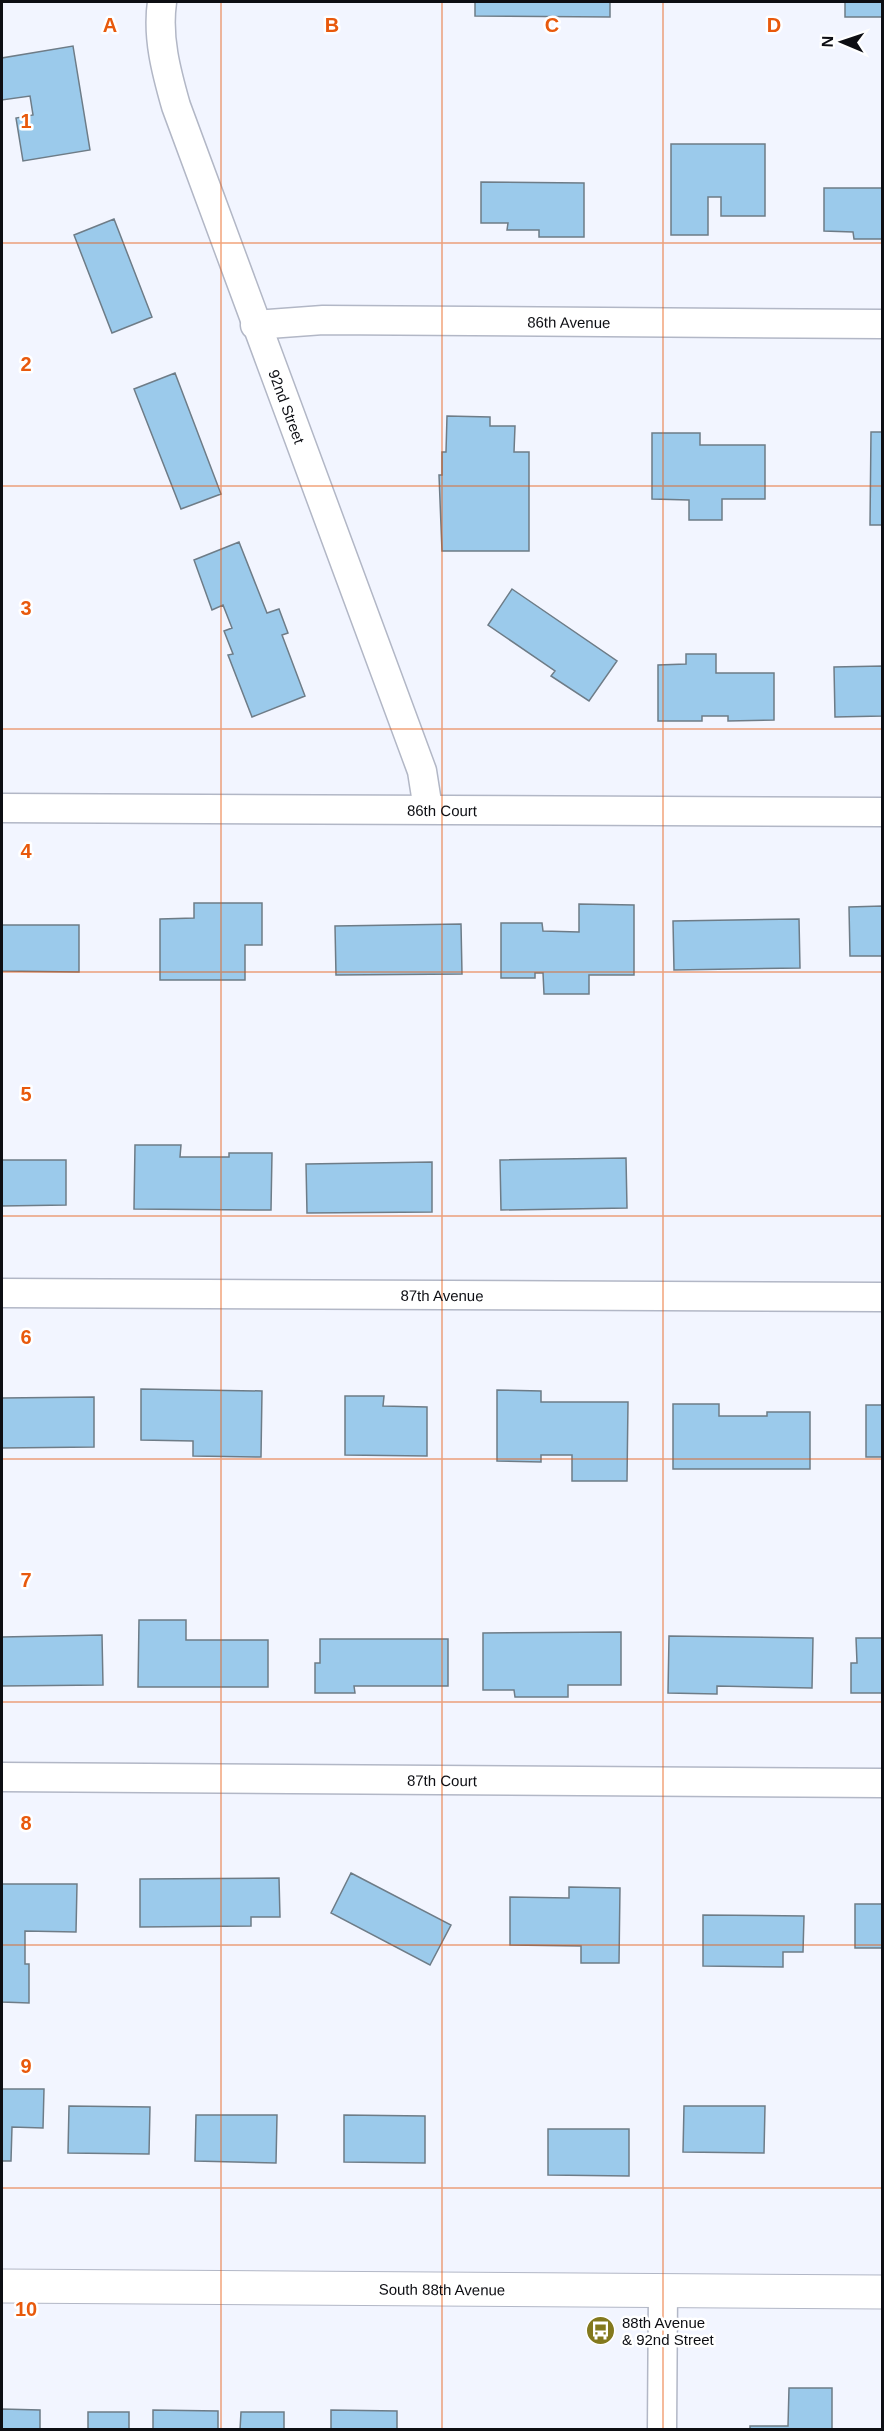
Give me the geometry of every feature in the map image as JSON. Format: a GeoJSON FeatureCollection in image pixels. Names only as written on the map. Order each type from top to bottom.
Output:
{"type":"FeatureCollection","features":[{"type":"Feature","properties":{"kind":"street","name":"92nd Street"},"geometry":{"type":"LineString","coordinates":[[162,2],[164,64],[176,106],[255,325],[422,771],[428,809]]}},
{"type":"Feature","properties":{"kind":"street","name":"86th Avenue"},"geometry":{"type":"LineString","coordinates":[[255,325],[323,320],[882,324]]}},
{"type":"Feature","properties":{"kind":"street","name":"86th Court"},"geometry":{"type":"LineString","coordinates":[[2,808],[882,812]]}},
{"type":"Feature","properties":{"kind":"street","name":"87th Avenue"},"geometry":{"type":"LineString","coordinates":[[2,1293],[882,1297]]}},
{"type":"Feature","properties":{"kind":"street","name":"87th Court"},"geometry":{"type":"LineString","coordinates":[[2,1777],[882,1783]]}},
{"type":"Feature","properties":{"kind":"street","name":"South 88th Avenue"},"geometry":{"type":"LineString","coordinates":[[2,2286],[882,2292]]}},
{"type":"Feature","properties":{"kind":"street"},"geometry":{"type":"LineString","coordinates":[[662,2430],[663,2291]]}},
{"type":"Feature","properties":{"kind":"building"},"geometry":{"type":"Polygon","coordinates":[[[475,2],[610,2],[610,17],[475,16],[475,2]]]}},
{"type":"Feature","properties":{"kind":"building"},"geometry":{"type":"Polygon","coordinates":[[[845,2],[882,2],[882,17],[845,17],[845,2]]]}},
{"type":"Feature","properties":{"kind":"building"},"geometry":{"type":"Polygon","coordinates":[[[73,46],[90,150],[23,161],[16,118],[33,115],[30,96],[2,100],[2,58],[73,46]]]}},
{"type":"Feature","properties":{"kind":"building"},"geometry":{"type":"Polygon","coordinates":[[[671,144],[765,144],[765,216],[721,216],[721,197],[708,197],[708,235],[671,235],[671,144]]]}},
{"type":"Feature","properties":{"kind":"building"},"geometry":{"type":"Polygon","coordinates":[[[481,182],[584,183],[584,237],[539,237],[539,230],[507,230],[508,223],[481,223],[481,182]]]}},
{"type":"Feature","properties":{"kind":"building"},"geometry":{"type":"Polygon","coordinates":[[[824,188],[882,188],[882,239],[854,239],[853,232],[824,231],[824,188]]]}},
{"type":"Feature","properties":{"kind":"building"},"geometry":{"type":"Polygon","coordinates":[[[114,219],[152,317],[112,333],[74,235],[114,219]]]}},
{"type":"Feature","properties":{"kind":"building"},"geometry":{"type":"Polygon","coordinates":[[[175,373],[221,494],[181,509],[134,389],[175,373]]]}},
{"type":"Feature","properties":{"kind":"building"},"geometry":{"type":"Polygon","coordinates":[[[447,416],[490,417],[490,426],[515,426],[514,452],[529,452],[529,551],[442,551],[439,475],[442,475],[442,452],[446,452],[447,416]]]}},
{"type":"Feature","properties":{"kind":"building"},"geometry":{"type":"Polygon","coordinates":[[[871,432],[882,432],[882,525],[870,525],[871,432]]]}},
{"type":"Feature","properties":{"kind":"building"},"geometry":{"type":"Polygon","coordinates":[[[652,433],[700,433],[700,445],[765,445],[765,499],[722,499],[722,520],[689,520],[689,500],[652,499],[652,433]]]}},
{"type":"Feature","properties":{"kind":"building"},"geometry":{"type":"Polygon","coordinates":[[[239,542],[267,613],[279,609],[288,633],[282,635],[305,696],[252,717],[228,655],[233,654],[224,631],[232,628],[223,605],[212,610],[194,560],[239,542]]]}},
{"type":"Feature","properties":{"kind":"building"},"geometry":{"type":"Polygon","coordinates":[[[512,589],[617,661],[589,701],[551,676],[555,671],[488,625],[512,589]]]}},
{"type":"Feature","properties":{"kind":"building"},"geometry":{"type":"Polygon","coordinates":[[[686,654],[716,654],[716,673],[774,673],[774,720],[728,721],[728,716],[702,716],[702,721],[658,721],[658,665],[686,664],[686,654]]]}},
{"type":"Feature","properties":{"kind":"building"},"geometry":{"type":"Polygon","coordinates":[[[882,666],[882,716],[835,717],[834,667],[882,666]]]}},
{"type":"Feature","properties":{"kind":"building"},"geometry":{"type":"Polygon","coordinates":[[[194,903],[262,903],[262,945],[245,945],[245,980],[160,980],[160,919],[194,918],[194,903]]]}},
{"type":"Feature","properties":{"kind":"building"},"geometry":{"type":"Polygon","coordinates":[[[579,904],[634,905],[634,975],[589,975],[589,994],[544,994],[543,973],[535,973],[535,978],[501,978],[501,923],[542,923],[543,931],[579,932],[579,904]]]}},
{"type":"Feature","properties":{"kind":"building"},"geometry":{"type":"Polygon","coordinates":[[[882,906],[882,956],[850,956],[849,907],[882,906]]]}},
{"type":"Feature","properties":{"kind":"building"},"geometry":{"type":"Polygon","coordinates":[[[799,919],[800,968],[674,970],[673,921],[799,919]]]}},
{"type":"Feature","properties":{"kind":"building"},"geometry":{"type":"Polygon","coordinates":[[[461,924],[462,974],[336,975],[335,926],[461,924]]]}},
{"type":"Feature","properties":{"kind":"building"},"geometry":{"type":"Polygon","coordinates":[[[2,925],[79,925],[79,972],[2,971],[2,925]]]}},
{"type":"Feature","properties":{"kind":"building"},"geometry":{"type":"Polygon","coordinates":[[[135,1145],[181,1145],[180,1157],[229,1157],[229,1153],[272,1153],[271,1210],[134,1209],[135,1145]]]}},
{"type":"Feature","properties":{"kind":"building"},"geometry":{"type":"Polygon","coordinates":[[[626,1158],[627,1208],[501,1210],[500,1160],[626,1158]]]}},
{"type":"Feature","properties":{"kind":"building"},"geometry":{"type":"Polygon","coordinates":[[[2,1160],[66,1160],[66,1205],[2,1206],[2,1160]]]}},
{"type":"Feature","properties":{"kind":"building"},"geometry":{"type":"Polygon","coordinates":[[[432,1162],[432,1212],[307,1213],[306,1164],[432,1162]]]}},
{"type":"Feature","properties":{"kind":"building"},"geometry":{"type":"Polygon","coordinates":[[[141,1389],[262,1391],[261,1457],[193,1456],[193,1441],[141,1440],[141,1389]]]}},
{"type":"Feature","properties":{"kind":"building"},"geometry":{"type":"Polygon","coordinates":[[[497,1390],[541,1391],[541,1402],[628,1402],[627,1481],[572,1481],[572,1455],[541,1455],[541,1462],[497,1461],[497,1390]]]}},
{"type":"Feature","properties":{"kind":"building"},"geometry":{"type":"Polygon","coordinates":[[[345,1396],[384,1396],[383,1406],[427,1407],[427,1456],[345,1455],[345,1396]]]}},
{"type":"Feature","properties":{"kind":"building"},"geometry":{"type":"Polygon","coordinates":[[[94,1397],[94,1447],[2,1448],[2,1398],[94,1397]]]}},
{"type":"Feature","properties":{"kind":"building"},"geometry":{"type":"Polygon","coordinates":[[[673,1404],[719,1404],[719,1416],[767,1416],[767,1412],[810,1412],[810,1469],[673,1469],[673,1404]]]}},
{"type":"Feature","properties":{"kind":"building"},"geometry":{"type":"Polygon","coordinates":[[[866,1405],[882,1405],[882,1457],[866,1457],[866,1405]]]}},
{"type":"Feature","properties":{"kind":"building"},"geometry":{"type":"Polygon","coordinates":[[[139,1620],[186,1620],[186,1640],[268,1640],[268,1687],[138,1687],[139,1620]]]}},
{"type":"Feature","properties":{"kind":"building"},"geometry":{"type":"Polygon","coordinates":[[[621,1632],[621,1685],[568,1685],[568,1697],[515,1697],[514,1690],[483,1690],[483,1633],[621,1632]]]}},
{"type":"Feature","properties":{"kind":"building"},"geometry":{"type":"Polygon","coordinates":[[[102,1635],[103,1685],[2,1686],[2,1637],[102,1635]]]}},
{"type":"Feature","properties":{"kind":"building"},"geometry":{"type":"Polygon","coordinates":[[[669,1636],[813,1638],[812,1688],[717,1686],[717,1694],[668,1693],[669,1636]]]}},
{"type":"Feature","properties":{"kind":"building"},"geometry":{"type":"Polygon","coordinates":[[[856,1638],[882,1638],[882,1693],[851,1693],[851,1663],[857,1663],[856,1638]]]}},
{"type":"Feature","properties":{"kind":"building"},"geometry":{"type":"Polygon","coordinates":[[[320,1639],[448,1639],[448,1686],[354,1686],[355,1693],[315,1693],[315,1663],[320,1663],[320,1639]]]}},
{"type":"Feature","properties":{"kind":"building"},"geometry":{"type":"Polygon","coordinates":[[[351,1873],[451,1925],[430,1965],[331,1913],[351,1873]]]}},
{"type":"Feature","properties":{"kind":"building"},"geometry":{"type":"Polygon","coordinates":[[[279,1878],[280,1917],[251,1917],[251,1926],[140,1927],[140,1879],[279,1878]]]}},
{"type":"Feature","properties":{"kind":"building"},"geometry":{"type":"Polygon","coordinates":[[[2,1884],[77,1884],[76,1932],[25,1931],[25,1964],[29,1964],[29,2003],[2,2002],[2,1884]]]}},
{"type":"Feature","properties":{"kind":"building"},"geometry":{"type":"Polygon","coordinates":[[[569,1887],[620,1888],[619,1963],[581,1963],[581,1946],[510,1945],[510,1897],[569,1898],[569,1887]]]}},
{"type":"Feature","properties":{"kind":"building"},"geometry":{"type":"Polygon","coordinates":[[[855,1904],[882,1904],[882,1948],[855,1948],[855,1904]]]}},
{"type":"Feature","properties":{"kind":"building"},"geometry":{"type":"Polygon","coordinates":[[[703,1915],[804,1916],[803,1952],[783,1952],[783,1967],[703,1966],[703,1915]]]}},
{"type":"Feature","properties":{"kind":"building"},"geometry":{"type":"Polygon","coordinates":[[[2,2089],[44,2089],[43,2128],[12,2127],[11,2161],[2,2161],[2,2089]]]}},
{"type":"Feature","properties":{"kind":"building"},"geometry":{"type":"Polygon","coordinates":[[[69,2106],[150,2107],[149,2154],[68,2153],[69,2106]]]}},
{"type":"Feature","properties":{"kind":"building"},"geometry":{"type":"Polygon","coordinates":[[[684,2106],[765,2106],[764,2153],[683,2152],[684,2106]]]}},
{"type":"Feature","properties":{"kind":"building"},"geometry":{"type":"Polygon","coordinates":[[[196,2115],[277,2115],[276,2163],[195,2161],[196,2115]]]}},
{"type":"Feature","properties":{"kind":"building"},"geometry":{"type":"Polygon","coordinates":[[[344,2115],[425,2116],[425,2163],[344,2162],[344,2115]]]}},
{"type":"Feature","properties":{"kind":"building"},"geometry":{"type":"Polygon","coordinates":[[[548,2129],[629,2129],[629,2176],[548,2175],[548,2129]]]}},
{"type":"Feature","properties":{"kind":"building"},"geometry":{"type":"Polygon","coordinates":[[[789,2388],[832,2388],[832,2430],[750,2430],[750,2426],[788,2426],[789,2388]]]}},
{"type":"Feature","properties":{"kind":"building"},"geometry":{"type":"Polygon","coordinates":[[[2,2409],[40,2410],[40,2430],[2,2430],[2,2409]]]}},
{"type":"Feature","properties":{"kind":"building"},"geometry":{"type":"Polygon","coordinates":[[[153,2410],[218,2411],[218,2430],[153,2430],[153,2410]]]}},
{"type":"Feature","properties":{"kind":"building"},"geometry":{"type":"Polygon","coordinates":[[[331,2410],[397,2411],[397,2430],[331,2430],[331,2410]]]}},
{"type":"Feature","properties":{"kind":"building"},"geometry":{"type":"Polygon","coordinates":[[[88,2412],[129,2412],[129,2430],[88,2430],[88,2412]]]}},
{"type":"Feature","properties":{"kind":"building"},"geometry":{"type":"Polygon","coordinates":[[[241,2412],[284,2412],[284,2430],[240,2430],[241,2412]]]}},
{"type":"Feature","properties":{"kind":"place","name":"88th Avenue & 92nd Street"},"geometry":{"type":"Point","coordinates":[601,2331]}}]}
